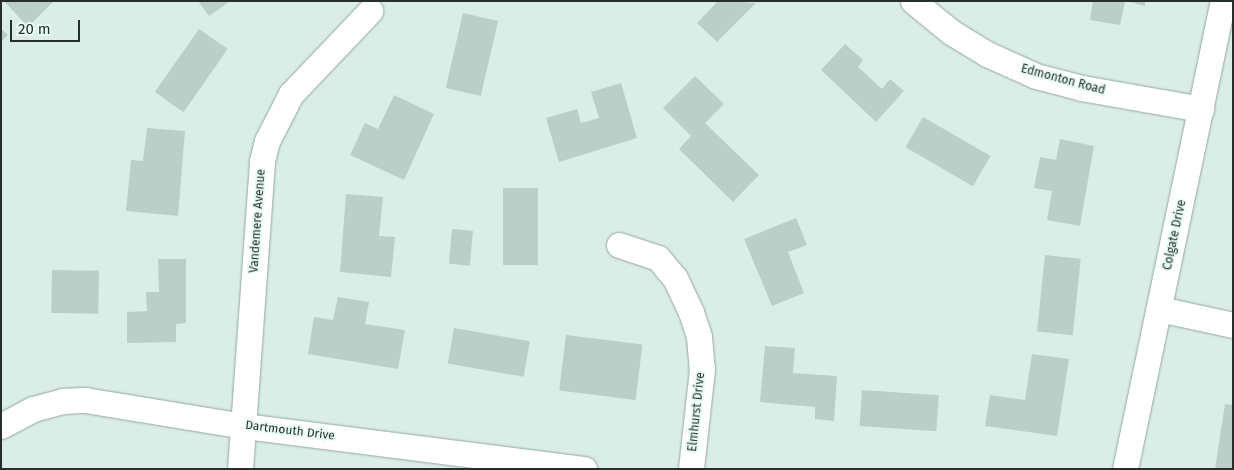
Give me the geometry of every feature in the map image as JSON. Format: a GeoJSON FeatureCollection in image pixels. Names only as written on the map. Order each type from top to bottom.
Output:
{"type":"FeatureCollection","features":[{"type":"Feature","properties":{"kind":"street","name":"Edmonton Road"},"geometry":{"type":"LineString","coordinates":[[913,1],[951,32],[987,54],[1036,76],[1082,88],[1201,109]]}},
{"type":"Feature","properties":{"kind":"street","name":"Colgate Drive"},"geometry":{"type":"LineString","coordinates":[[1125,469],[1223,1]]}},
{"type":"Feature","properties":{"kind":"street","name":"Vandemere Avenue"},"geometry":{"type":"LineString","coordinates":[[240,469],[262,161],[267,141],[290,94],[370,11]]}},
{"type":"Feature","properties":{"kind":"street","name":"Elmhurst Drive"},"geometry":{"type":"LineString","coordinates":[[619,245],[658,258],[675,278],[691,312],[699,337],[702,369],[691,469]]}},
{"type":"Feature","properties":{"kind":"street"},"geometry":{"type":"LineString","coordinates":[[1159,309],[1233,325]]}},
{"type":"Feature","properties":{"kind":"street","name":"Dartmouth Drive"},"geometry":{"type":"LineString","coordinates":[[1,426],[33,409],[64,401],[85,400],[244,426],[584,469]]}},
{"type":"Feature","properties":{"kind":"building"},"geometry":{"type":"Polygon","coordinates":[[[4,1],[54,1],[28,27],[4,1]]]}},
{"type":"Feature","properties":{"kind":"building"},"geometry":{"type":"Polygon","coordinates":[[[198,1],[230,1],[209,16],[198,1]]]}},
{"type":"Feature","properties":{"kind":"building"},"geometry":{"type":"Polygon","coordinates":[[[718,1],[756,3],[717,42],[697,23],[718,1]]]}},
{"type":"Feature","properties":{"kind":"building"},"geometry":{"type":"Polygon","coordinates":[[[1093,1],[1125,1],[1120,25],[1090,20],[1093,1]]]}},
{"type":"Feature","properties":{"kind":"building"},"geometry":{"type":"Polygon","coordinates":[[[1126,1],[1145,1],[1145,6],[1126,1]]]}},
{"type":"Feature","properties":{"kind":"building"},"geometry":{"type":"Polygon","coordinates":[[[463,13],[498,21],[481,96],[446,88],[463,13]]]}},
{"type":"Feature","properties":{"kind":"building"},"geometry":{"type":"Polygon","coordinates":[[[1,29],[8,35],[1,42],[1,29]]]}},
{"type":"Feature","properties":{"kind":"building"},"geometry":{"type":"Polygon","coordinates":[[[199,29],[228,49],[184,112],[155,92],[199,29]]]}},
{"type":"Feature","properties":{"kind":"building"},"geometry":{"type":"Polygon","coordinates":[[[845,44],[863,60],[858,67],[882,89],[890,79],[904,91],[876,122],[821,70],[845,44]]]}},
{"type":"Feature","properties":{"kind":"building"},"geometry":{"type":"Polygon","coordinates":[[[695,76],[724,104],[705,123],[759,175],[733,202],[679,149],[691,136],[663,108],[695,76]]]}},
{"type":"Feature","properties":{"kind":"building"},"geometry":{"type":"Polygon","coordinates":[[[621,83],[637,138],[559,162],[546,118],[577,109],[581,123],[599,118],[591,92],[621,83]]]}},
{"type":"Feature","properties":{"kind":"building"},"geometry":{"type":"Polygon","coordinates":[[[394,95],[434,114],[404,180],[350,155],[365,123],[378,129],[394,95]]]}},
{"type":"Feature","properties":{"kind":"building"},"geometry":{"type":"Polygon","coordinates":[[[923,117],[991,156],[973,186],[906,147],[923,117]]]}},
{"type":"Feature","properties":{"kind":"building"},"geometry":{"type":"Polygon","coordinates":[[[147,128],[185,131],[178,216],[126,211],[131,160],[143,161],[147,128]]]}},
{"type":"Feature","properties":{"kind":"building"},"geometry":{"type":"Polygon","coordinates":[[[1060,139],[1094,146],[1080,226],[1047,220],[1052,191],[1034,188],[1040,157],[1056,160],[1060,139]]]}},
{"type":"Feature","properties":{"kind":"building"},"geometry":{"type":"Polygon","coordinates":[[[503,188],[538,188],[538,265],[503,265],[503,188]]]}},
{"type":"Feature","properties":{"kind":"building"},"geometry":{"type":"Polygon","coordinates":[[[346,194],[383,197],[379,236],[395,237],[391,277],[340,272],[346,194]]]}},
{"type":"Feature","properties":{"kind":"building"},"geometry":{"type":"Polygon","coordinates":[[[796,218],[807,245],[788,252],[804,293],[772,306],[744,239],[796,218]]]}},
{"type":"Feature","properties":{"kind":"building"},"geometry":{"type":"Polygon","coordinates":[[[452,229],[473,231],[470,266],[449,264],[452,229]]]}},
{"type":"Feature","properties":{"kind":"building"},"geometry":{"type":"Polygon","coordinates":[[[1045,255],[1081,259],[1073,335],[1037,332],[1045,255]]]}},
{"type":"Feature","properties":{"kind":"building"},"geometry":{"type":"Polygon","coordinates":[[[158,259],[186,259],[186,323],[176,324],[176,342],[127,343],[127,312],[147,311],[146,292],[159,292],[158,259]]]}},
{"type":"Feature","properties":{"kind":"building"},"geometry":{"type":"Polygon","coordinates":[[[52,270],[99,271],[98,314],[51,313],[52,270]]]}},
{"type":"Feature","properties":{"kind":"building"},"geometry":{"type":"Polygon","coordinates":[[[338,297],[369,302],[365,324],[405,330],[398,369],[308,354],[314,317],[333,320],[338,297]]]}},
{"type":"Feature","properties":{"kind":"building"},"geometry":{"type":"Polygon","coordinates":[[[454,328],[530,341],[524,377],[448,363],[454,328]]]}},
{"type":"Feature","properties":{"kind":"building"},"geometry":{"type":"Polygon","coordinates":[[[566,335],[642,344],[636,400],[559,391],[566,335]]]}},
{"type":"Feature","properties":{"kind":"building"},"geometry":{"type":"Polygon","coordinates":[[[765,346],[795,348],[793,373],[837,376],[834,421],[815,419],[815,407],[760,402],[765,346]]]}},
{"type":"Feature","properties":{"kind":"building"},"geometry":{"type":"Polygon","coordinates":[[[1032,354],[1069,359],[1057,436],[985,426],[990,395],[1025,400],[1032,354]]]}},
{"type":"Feature","properties":{"kind":"building"},"geometry":{"type":"Polygon","coordinates":[[[862,390],[939,395],[936,431],[859,426],[862,390]]]}},
{"type":"Feature","properties":{"kind":"building"},"geometry":{"type":"Polygon","coordinates":[[[1225,404],[1233,405],[1233,469],[1215,469],[1225,404]]]}}]}
